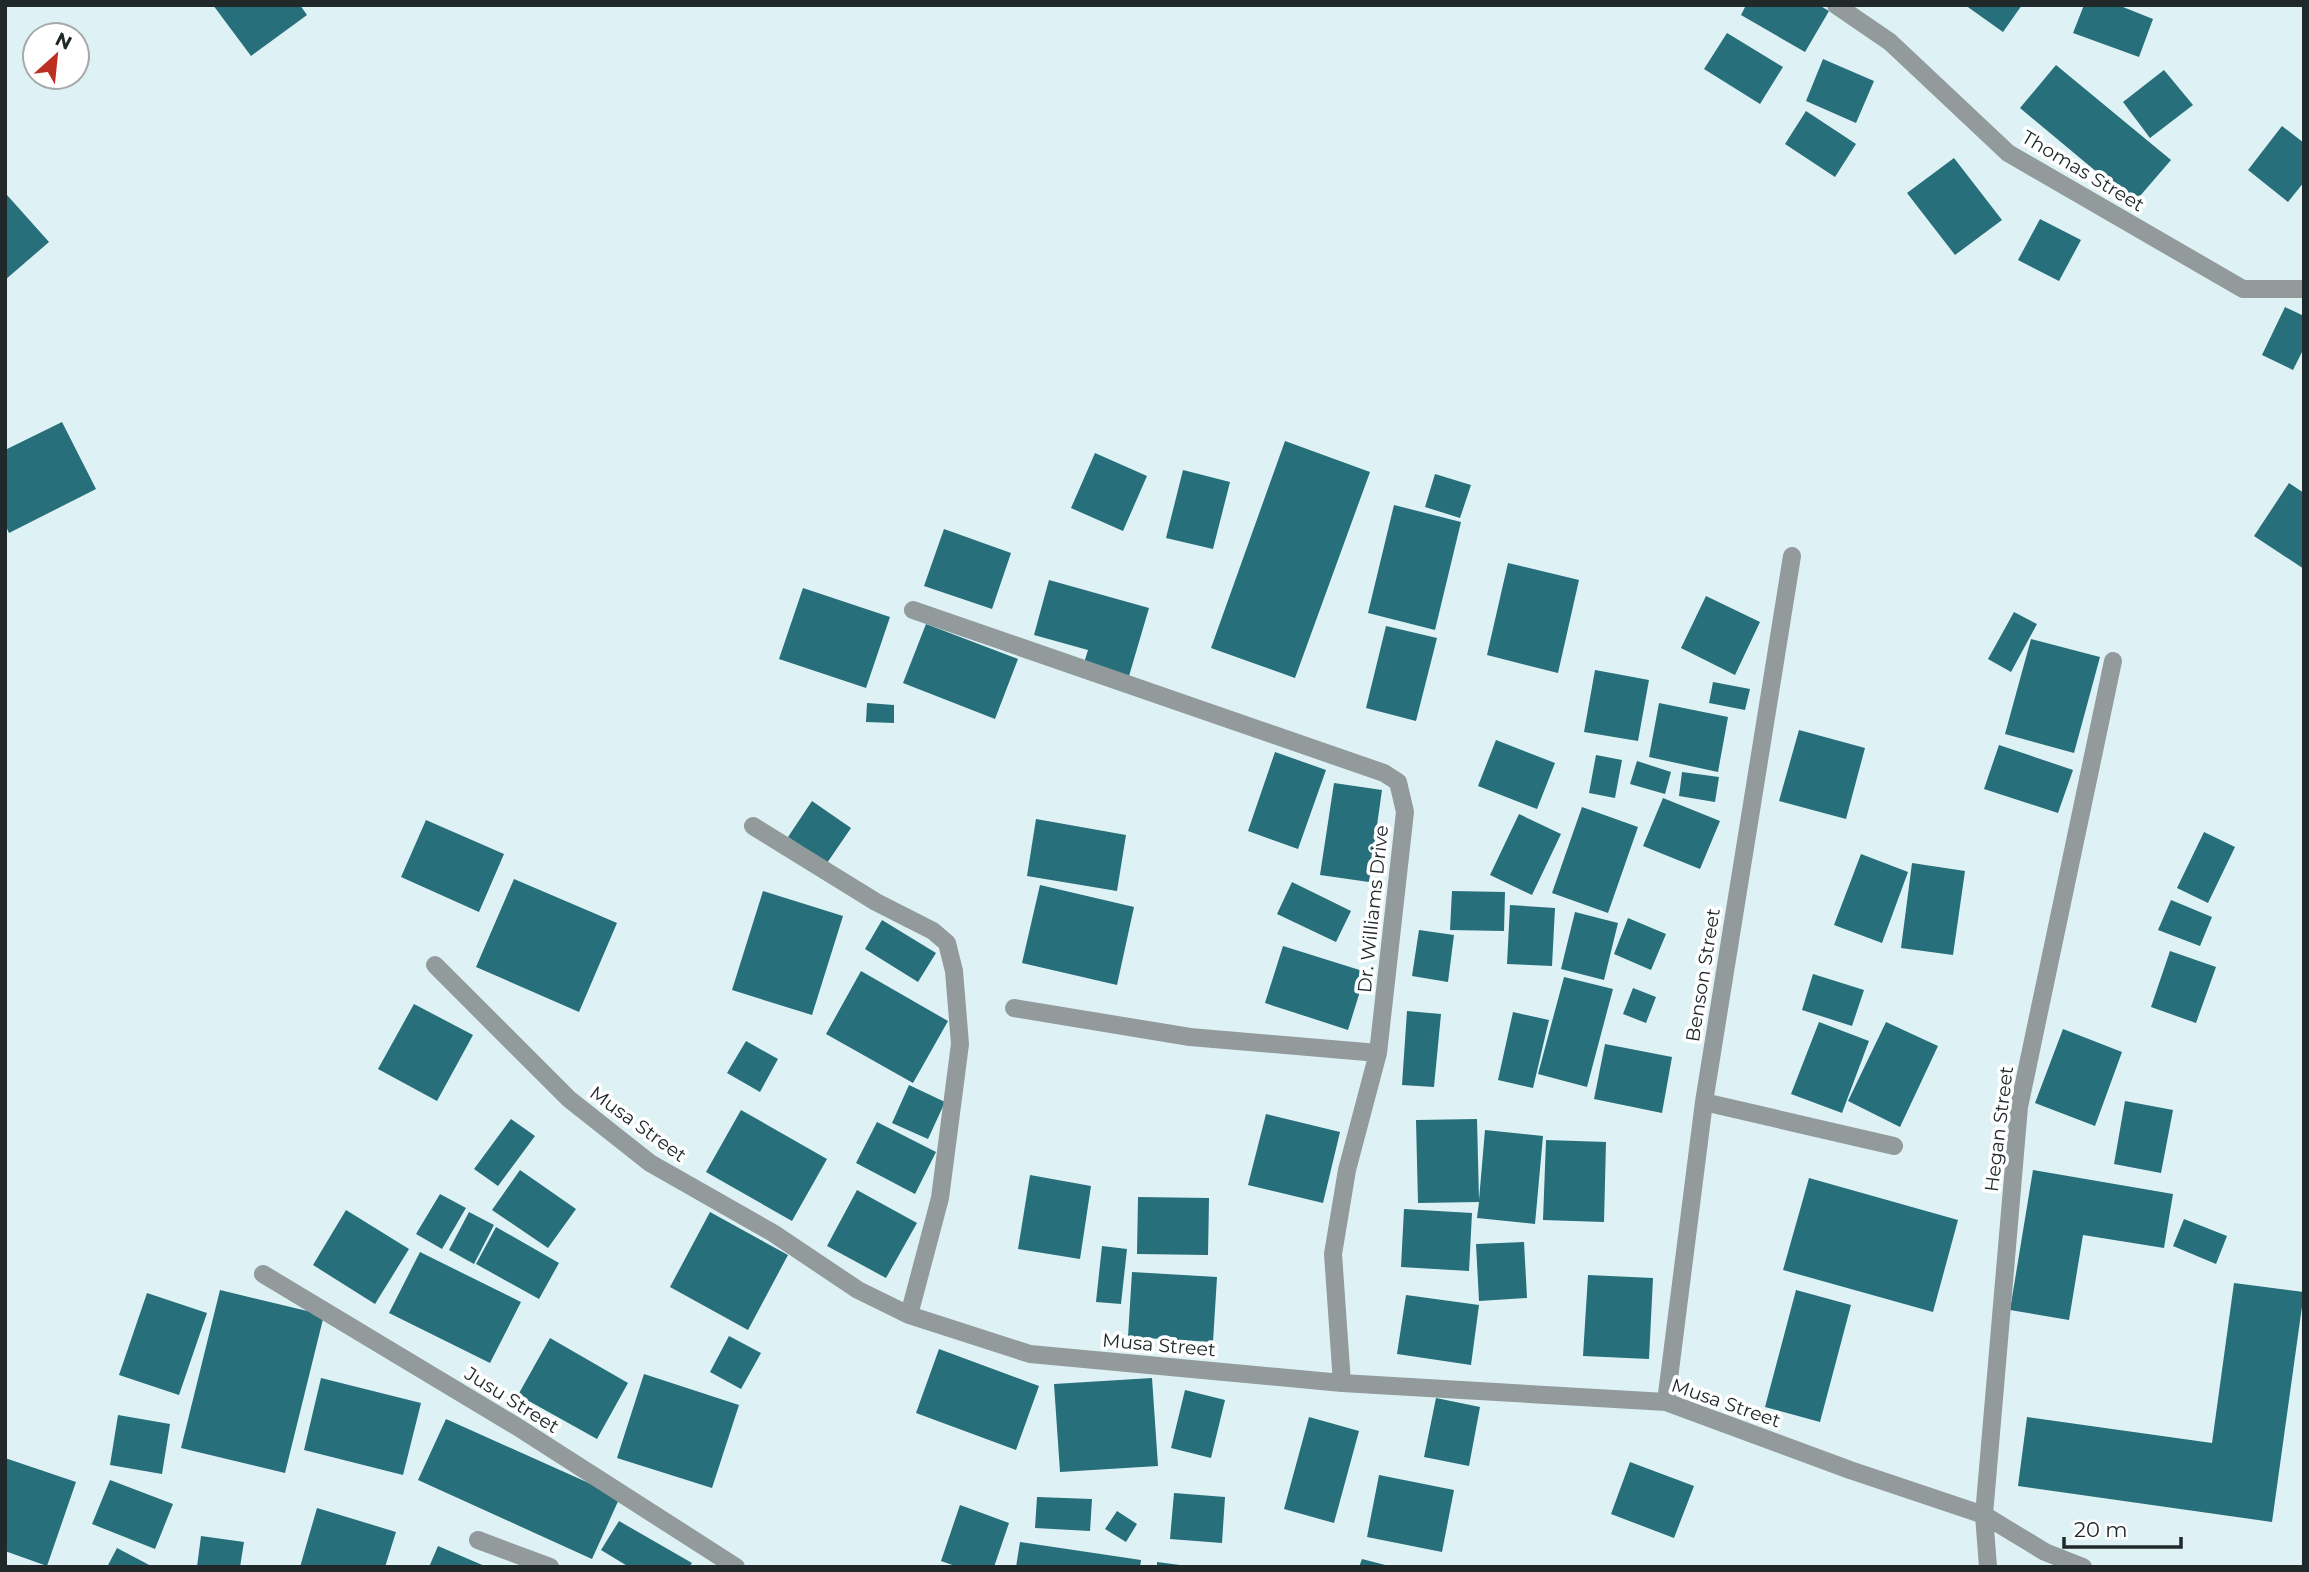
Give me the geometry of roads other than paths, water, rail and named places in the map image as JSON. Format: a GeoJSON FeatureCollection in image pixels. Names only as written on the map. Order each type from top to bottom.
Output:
{"type":"FeatureCollection","features":[{"type":"Feature","properties":{"kind":"street","name":"Thomas Street"},"geometry":{"type":"LineString","coordinates":[[1836,5],[1890,43],[2008,153],[2243,289],[2304,289]]}},
{"type":"Feature","properties":{"kind":"street","name":"Benson Street"},"geometry":{"type":"LineString","coordinates":[[1666,1402],[1704,1102],[1793,556]]}},
{"type":"Feature","properties":{"kind":"street","name":"Dr. Williams Drive"},"geometry":{"type":"LineString","coordinates":[[913,610],[1384,773],[1398,782],[1405,812],[1378,1054],[1348,1170],[1334,1254],[1342,1383]]}},
{"type":"Feature","properties":{"kind":"street","name":"Hegan Street"},"geometry":{"type":"LineString","coordinates":[[1988,1567],[1984,1515],[2019,1107],[2113,661]]}},
{"type":"Feature","properties":{"kind":"street"},"geometry":{"type":"LineString","coordinates":[[753,826],[876,902],[933,931],[947,943],[954,971],[960,1044],[940,1198],[909,1315]]}},
{"type":"Feature","properties":{"kind":"street","name":"Musa Street"},"geometry":{"type":"LineString","coordinates":[[435,965],[569,1099],[650,1163],[773,1233],[858,1290],[909,1315],[1030,1354],[1342,1383],[1666,1402],[1850,1470],[1984,1515],[2045,1552],[2083,1567]]}},
{"type":"Feature","properties":{"kind":"street"},"geometry":{"type":"LineString","coordinates":[[1014,1008],[1190,1037],[1378,1054]]}},
{"type":"Feature","properties":{"kind":"street"},"geometry":{"type":"LineString","coordinates":[[1704,1102],[1894,1146]]}},
{"type":"Feature","properties":{"kind":"street","name":"Jusu Street"},"geometry":{"type":"LineString","coordinates":[[263,1274],[516,1426],[727,1564]]}},
{"type":"Feature","properties":{"kind":"street"},"geometry":{"type":"LineString","coordinates":[[478,1540],[550,1567]]}}]}
